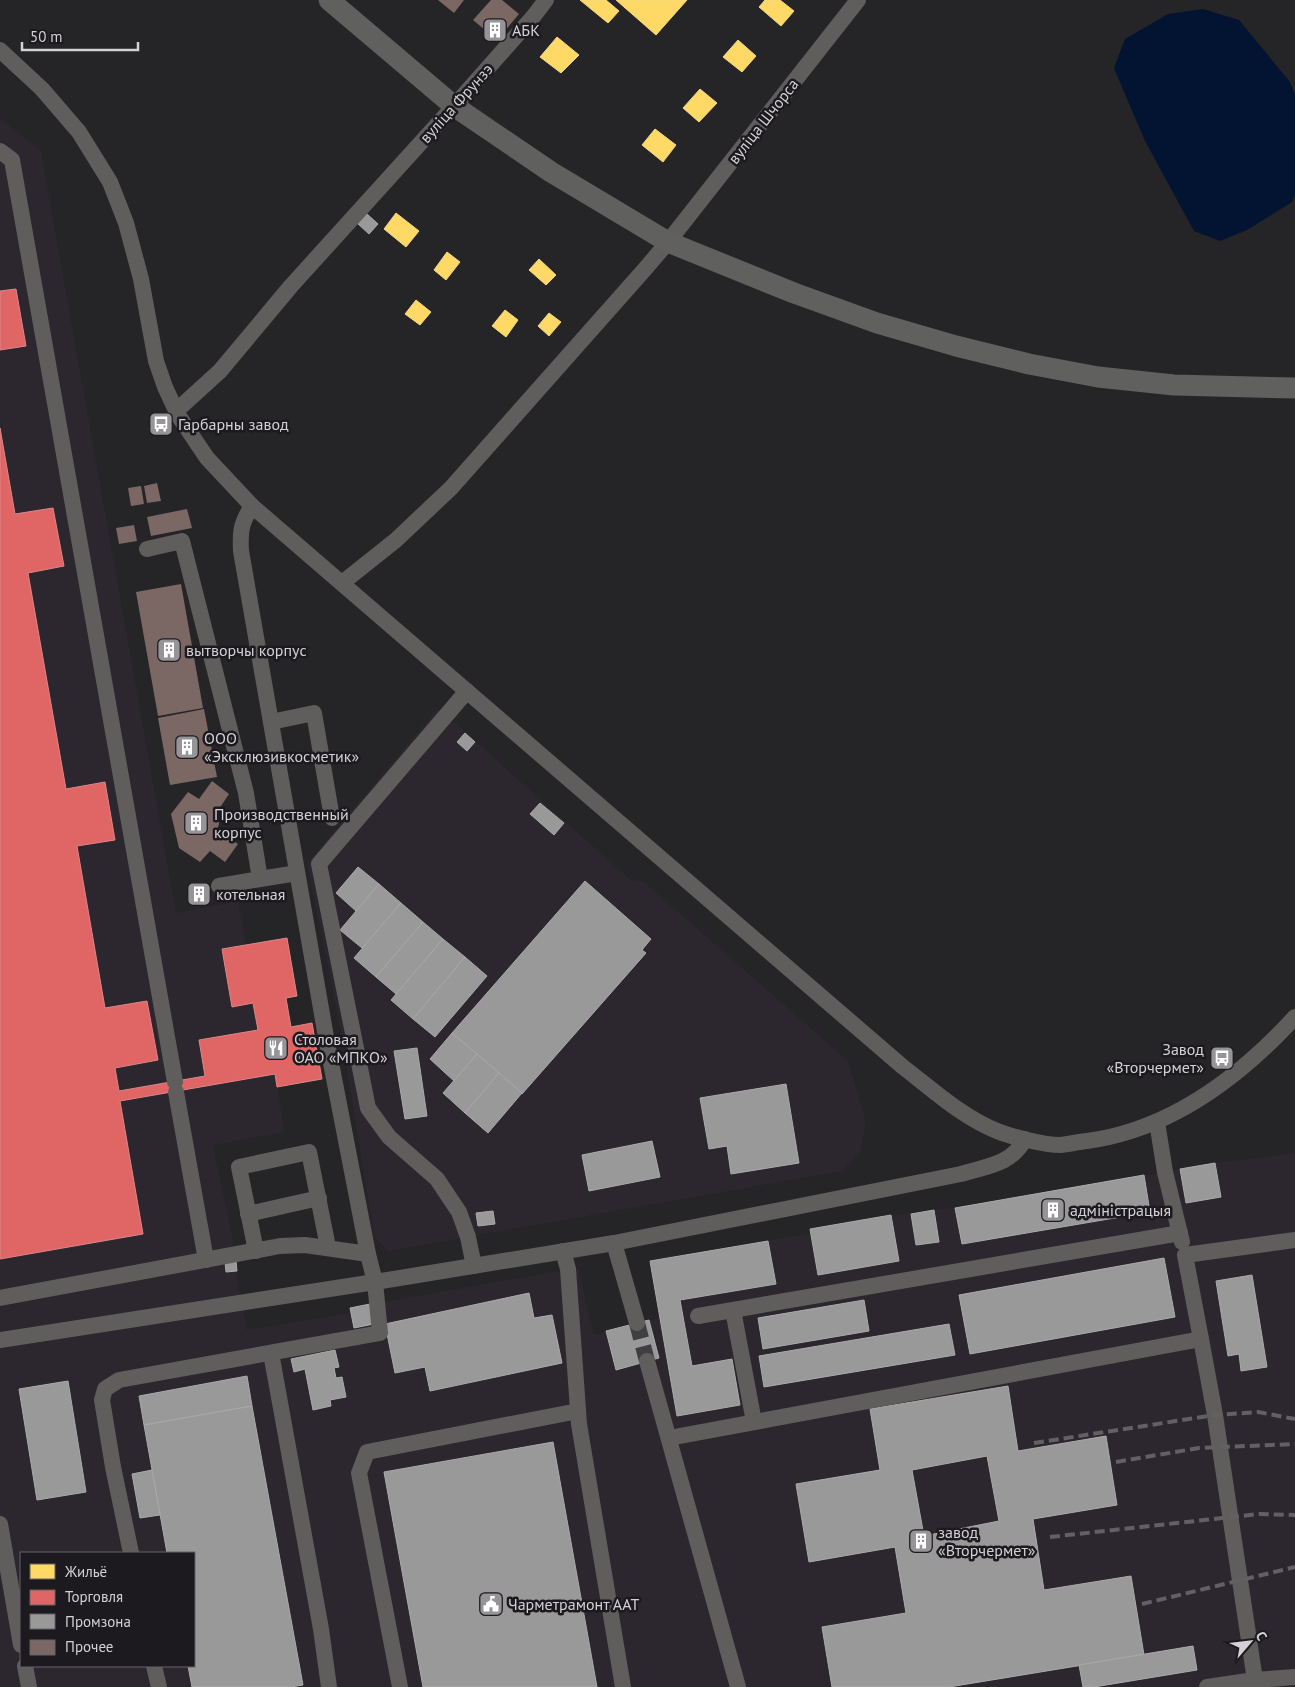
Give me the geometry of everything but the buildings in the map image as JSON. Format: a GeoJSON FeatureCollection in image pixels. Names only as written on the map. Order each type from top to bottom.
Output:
{"type":"FeatureCollection","features":[{"type":"Feature","properties":{"kind":"main road"},"geometry":{"type":"LineString","coordinates":[[329,0],[454,106],[550,172],[668,242],[794,293],[877,324],[1028,364],[1098,377],[1174,385],[1295,388]]}},
{"type":"Feature","properties":{"kind":"street","name":"вуліца Фрунзэ"},"geometry":{"type":"LineString","coordinates":[[176,411],[220,371],[291,286],[454,106],[546,0]]}},
{"type":"Feature","properties":{"kind":"street","name":"вуліца Шчорса"},"geometry":{"type":"LineString","coordinates":[[342,583],[396,540],[451,488],[668,242],[858,0]]}},
{"type":"Feature","properties":{"kind":"street"},"geometry":{"type":"LineString","coordinates":[[0,50],[42,90],[79,132],[110,182],[126,223],[139,272],[156,361],[176,411],[190,435],[207,458],[252,506],[903,1067],[973,1119],[996,1130],[1025,1139],[1059,1145],[1108,1138],[1157,1122],[1205,1096],[1234,1075],[1280,1034],[1295,1017]]}},
{"type":"Feature","properties":{"kind":"street"},"geometry":{"type":"LineString","coordinates":[[0,151],[12,160],[206,1260]]}},
{"type":"Feature","properties":{"kind":"street"},"geometry":{"type":"LineString","coordinates":[[131,1552],[113,1467],[102,1400],[105,1389],[119,1380],[380,1334],[375,1282],[368,1254],[297,873],[241,551],[240,531],[244,518],[252,506]]}},
{"type":"Feature","properties":{"kind":"street"},"geometry":{"type":"LineString","coordinates":[[147,549],[182,541],[246,793],[260,879]]}},
{"type":"Feature","properties":{"kind":"street"},"geometry":{"type":"LineString","coordinates":[[467,692],[319,864],[368,1108],[390,1138],[437,1179],[459,1212],[468,1238],[474,1266]]}},
{"type":"Feature","properties":{"kind":"street"},"geometry":{"type":"LineString","coordinates":[[271,722],[314,713],[332,818]]}},
{"type":"Feature","properties":{"kind":"street"},"geometry":{"type":"LineString","coordinates":[[219,886],[297,873]]}},
{"type":"Feature","properties":{"kind":"street"},"geometry":{"type":"LineString","coordinates":[[1157,1122],[1165,1172],[1185,1255],[1215,1415],[1255,1680]]}},
{"type":"Feature","properties":{"kind":"street"},"geometry":{"type":"LineString","coordinates":[[0,1340],[614,1243],[961,1174],[1007,1160],[1025,1139]]}},
{"type":"Feature","properties":{"kind":"street"},"geometry":{"type":"LineString","coordinates":[[256,1251],[239,1167],[309,1152],[328,1247]]}},
{"type":"Feature","properties":{"kind":"street"},"geometry":{"type":"LineString","coordinates":[[248,1214],[319,1198]]}},
{"type":"Feature","properties":{"kind":"street"},"geometry":{"type":"LineString","coordinates":[[698,1316],[1180,1233]]}},
{"type":"Feature","properties":{"kind":"street"},"geometry":{"type":"LineString","coordinates":[[1185,1255],[1295,1240]]}},
{"type":"Feature","properties":{"kind":"street"},"geometry":{"type":"LineString","coordinates":[[614,1243],[637,1323]]}},
{"type":"Feature","properties":{"kind":"street"},"geometry":{"type":"LineString","coordinates":[[0,1298],[288,1246],[328,1247],[368,1254]]}},
{"type":"Feature","properties":{"kind":"street"},"geometry":{"type":"LineString","coordinates":[[563,1251],[568,1269],[578,1412],[623,1687]]}},
{"type":"Feature","properties":{"kind":"street"},"geometry":{"type":"LineString","coordinates":[[733,1310],[754,1422]]}},
{"type":"Feature","properties":{"kind":"street"},"geometry":{"type":"LineString","coordinates":[[669,1438],[1201,1339]]}},
{"type":"Feature","properties":{"kind":"street"},"geometry":{"type":"LineString","coordinates":[[271,1353],[321,1629],[329,1687]]}},
{"type":"Feature","properties":{"kind":"street"},"geometry":{"type":"LineString","coordinates":[[648,1361],[738,1687]]}},
{"type":"Feature","properties":{"kind":"street"},"geometry":{"type":"LineString","coordinates":[[400,1687],[359,1473],[367,1452],[578,1412]]}},
{"type":"Feature","properties":{"kind":"street"},"geometry":{"type":"LineString","coordinates":[[0,1524],[20,1639]]}},
{"type":"Feature","properties":{"kind":"street"},"geometry":{"type":"LineString","coordinates":[[25,1667],[29,1687]]}},
{"type":"Feature","properties":{"kind":"street"},"geometry":{"type":"LineString","coordinates":[[154,1667],[159,1687]]}},
{"type":"Feature","properties":{"kind":"street"},"geometry":{"type":"LineString","coordinates":[[1207,1687],[1255,1680],[1295,1677]]}},
{"type":"Feature","properties":{"kind":"shaded area"},"geometry":{"type":"Polygon","coordinates":[[[0,118],[41,151],[176,913],[238,901],[246,945],[297,996],[286,998],[291,1026],[312,1023],[322,1079],[278,1087],[284,1132],[213,1145],[236,1255],[238,1287],[247,1330],[350,1313],[350,1308],[370,1304],[578,1268],[594,1335],[659,1318],[650,1261],[811,1233],[810,1229],[891,1215],[955,1208],[1215,1163],[1295,1153],[1295,1687],[0,1687],[0,118]]]}},
{"type":"Feature","properties":{"kind":"shaded area"},"geometry":{"type":"Polygon","coordinates":[[[438,708],[631,880],[643,881],[848,1061],[866,1122],[860,1152],[842,1171],[388,1251],[374,1236],[339,1021],[307,863],[438,708]]]}},
{"type":"Feature","properties":{"kind":"water"},"geometry":{"type":"Polygon","coordinates":[[[1203,9],[1239,20],[1290,82],[1295,95],[1295,195],[1292,202],[1247,230],[1220,241],[1194,231],[1145,141],[1114,68],[1125,39],[1168,14],[1203,9]]]}},
{"type":"Feature","properties":{"kind":"tunnel"},"geometry":{"type":"LineString","coordinates":[[637,1323],[647,1361]]}},
{"type":"Feature","properties":{"kind":"railway"},"geometry":{"type":"LineString","coordinates":[[1034,1443],[1215,1415],[1258,1412],[1295,1419]]}},
{"type":"Feature","properties":{"kind":"railway"},"geometry":{"type":"LineString","coordinates":[[1116,1462],[1199,1448],[1295,1444]]}},
{"type":"Feature","properties":{"kind":"railway"},"geometry":{"type":"LineString","coordinates":[[1050,1537],[1259,1514],[1295,1515]]}},
{"type":"Feature","properties":{"kind":"railway"},"geometry":{"type":"LineString","coordinates":[[1142,1604],[1295,1567]]}},
{"type":"Feature","properties":{"kind":"place","name":"АБК"},"geometry":{"type":"Point","coordinates":[495,30]}},
{"type":"Feature","properties":{"kind":"place","name":"Гарбарны завод"},"geometry":{"type":"Point","coordinates":[161,424]}},
{"type":"Feature","properties":{"kind":"place","name":"вытворчы корпус"},"geometry":{"type":"Point","coordinates":[169,650]}},
{"type":"Feature","properties":{"kind":"place","name":"ООО «Эксклюзивкосметик»"},"geometry":{"type":"Point","coordinates":[187,747]}},
{"type":"Feature","properties":{"kind":"place","name":"Производственный корпус"},"geometry":{"type":"Point","coordinates":[196,823]}},
{"type":"Feature","properties":{"kind":"place","name":"котельная"},"geometry":{"type":"Point","coordinates":[199,894]}},
{"type":"Feature","properties":{"kind":"place","name":"Столовая ОАО «МПКО»"},"geometry":{"type":"Point","coordinates":[276,1048]}},
{"type":"Feature","properties":{"kind":"place","name":"Завод «Вторчермет»"},"geometry":{"type":"Point","coordinates":[1222,1058]}},
{"type":"Feature","properties":{"kind":"place","name":"адміністрацыя"},"geometry":{"type":"Point","coordinates":[1053,1210]}},
{"type":"Feature","properties":{"kind":"place","name":"завод «Вторчермет»"},"geometry":{"type":"Point","coordinates":[921,1541]}},
{"type":"Feature","properties":{"kind":"place","name":"Чарметрамонт ААТ"},"geometry":{"type":"Point","coordinates":[491,1604]}}]}
